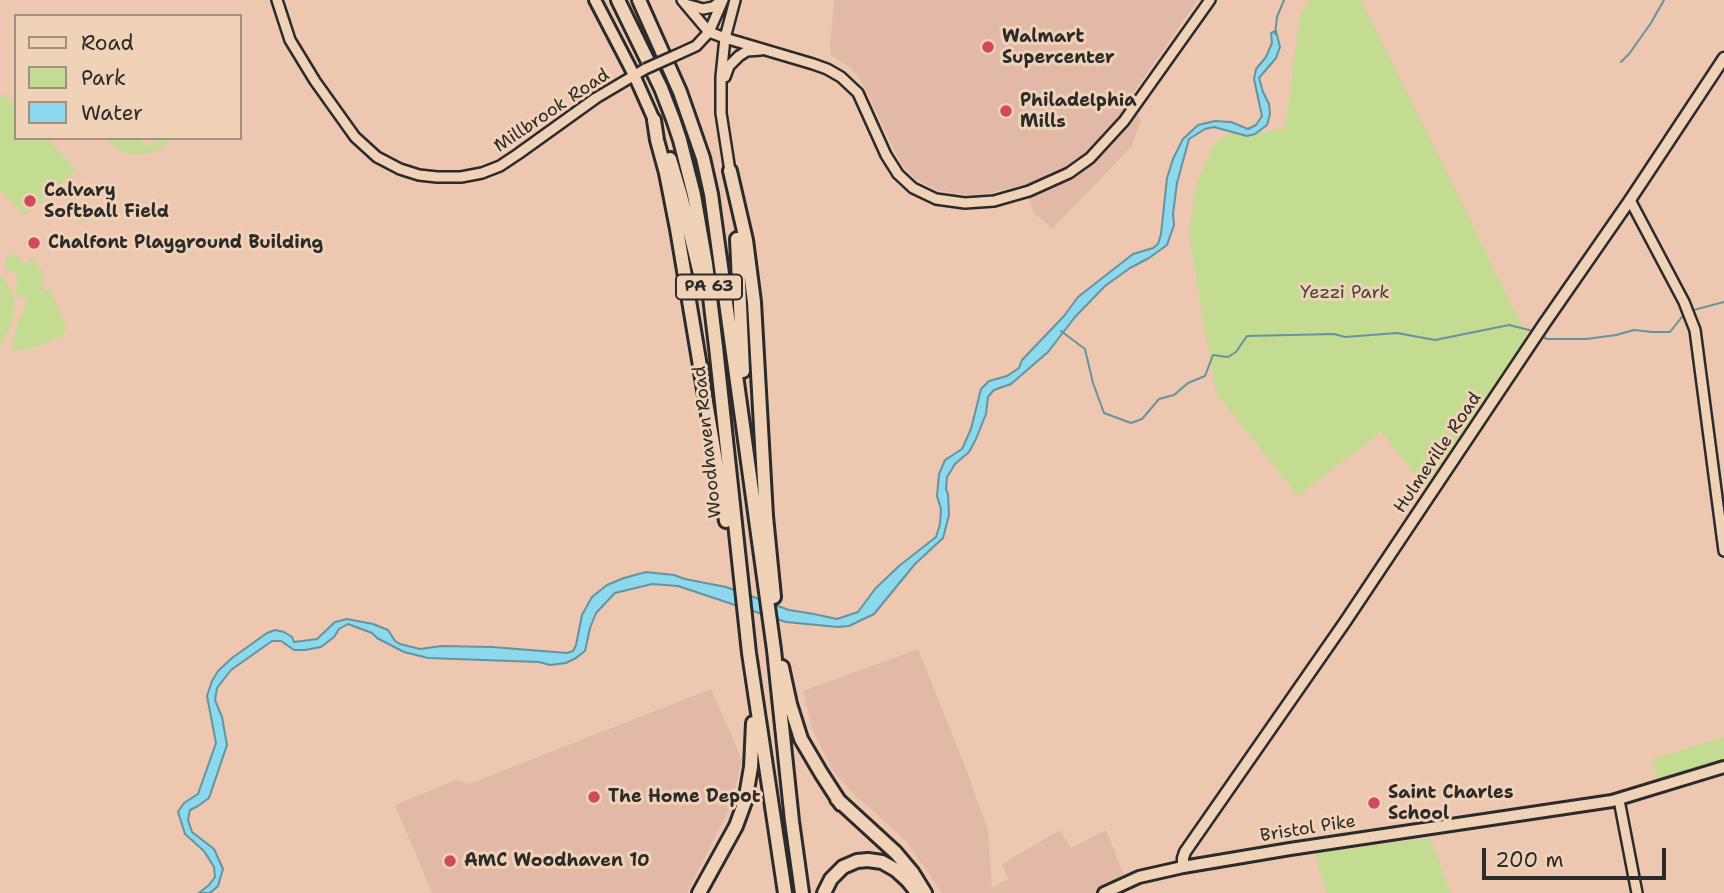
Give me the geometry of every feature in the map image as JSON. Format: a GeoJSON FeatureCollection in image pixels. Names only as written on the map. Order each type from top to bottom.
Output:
{"type":"FeatureCollection","features":[{"type":"Feature","properties":{"kind":"highway","name":"Woodhaven Road"},"geometry":{"type":"LineString","coordinates":[[618,0],[673,119],[686,161],[700,227],[716,347],[737,589],[785,893]]}},
{"type":"Feature","properties":{"kind":"highway","name":"Woodhaven Road"},"geometry":{"type":"LineString","coordinates":[[639,0],[680,92],[703,158],[711,194],[770,598],[792,821],[802,893]]}},
{"type":"Feature","properties":{"kind":"highway"},"geometry":{"type":"LineString","coordinates":[[654,120],[663,136],[681,196],[716,347]]}},
{"type":"Feature","properties":{"kind":"highway"},"geometry":{"type":"LineString","coordinates":[[654,120],[677,229],[737,589]]}},
{"type":"Feature","properties":{"kind":"highway"},"geometry":{"type":"LineString","coordinates":[[730,171],[739,251],[749,462]]}},
{"type":"Feature","properties":{"kind":"highway"},"geometry":{"type":"LineString","coordinates":[[730,171],[746,240],[754,302],[770,598]]}},
{"type":"Feature","properties":{"kind":"highway"},"geometry":{"type":"LineString","coordinates":[[740,610],[753,713],[751,767],[746,802]]}},
{"type":"Feature","properties":{"kind":"highway"},"geometry":{"type":"LineString","coordinates":[[772,619],[790,704],[801,739],[841,803]]}},
{"type":"Feature","properties":{"kind":"highway"},"geometry":{"type":"LineString","coordinates":[[774,650],[788,714],[808,763],[841,803],[896,853],[925,893]]}},
{"type":"Feature","properties":{"kind":"highway"},"geometry":{"type":"LineString","coordinates":[[699,893],[746,802],[754,765],[756,733],[749,653]]}},
{"type":"Feature","properties":{"kind":"highway"},"geometry":{"type":"LineString","coordinates":[[824,893],[831,879],[843,867],[868,860],[882,862],[896,870],[917,893]]}},
{"type":"Feature","properties":{"kind":"main road"},"geometry":{"type":"LineString","coordinates":[[596,0],[654,120]]}},
{"type":"Feature","properties":{"kind":"main road","name":"Hulmeville Road"},"geometry":{"type":"LineString","coordinates":[[1183,867],[1185,852],[1345,622],[1724,58]]}},
{"type":"Feature","properties":{"kind":"main road","name":"Bristol Pike"},"geometry":{"type":"LineString","coordinates":[[1104,893],[1139,877],[1183,867],[1595,805],[1724,767]]}},
{"type":"Feature","properties":{"kind":"street","name":"Millbrook Road"},"geometry":{"type":"LineString","coordinates":[[277,0],[290,40],[355,137],[377,157],[400,169],[437,177],[461,177],[482,173],[518,155],[596,98],[645,69],[696,46],[709,32]]}},
{"type":"Feature","properties":{"kind":"street"},"geometry":{"type":"LineString","coordinates":[[683,2],[703,9],[713,7],[723,0]]}},
{"type":"Feature","properties":{"kind":"street"},"geometry":{"type":"LineString","coordinates":[[709,32],[723,0]]}},
{"type":"Feature","properties":{"kind":"street"},"geometry":{"type":"LineString","coordinates":[[730,171],[721,113],[721,92],[725,38],[735,0]]}},
{"type":"Feature","properties":{"kind":"street"},"geometry":{"type":"LineString","coordinates":[[683,2],[709,32],[813,64],[841,77],[858,93],[886,155],[898,174],[913,188],[936,199],[965,203],[994,201],[1029,191],[1069,173],[1090,158],[1124,121],[1210,0]]}},
{"type":"Feature","properties":{"kind":"street"},"geometry":{"type":"LineString","coordinates":[[721,92],[733,61],[747,51],[765,49]]}},
{"type":"Feature","properties":{"kind":"street"},"geometry":{"type":"LineString","coordinates":[[1630,201],[1688,312],[1697,342],[1724,551]]}},
{"type":"Feature","properties":{"kind":"street"},"geometry":{"type":"LineString","coordinates":[[1619,800],[1637,893]]}},
{"type":"Feature","properties":{"kind":"shaded area","name":"Philadelphia Mills"},"geometry":{"type":"Polygon","coordinates":[[[834,0],[1198,0],[1129,99],[1141,120],[1132,146],[1052,229],[1033,212],[1025,184],[990,193],[953,193],[935,189],[917,180],[901,164],[862,82],[851,68],[831,55],[834,0]]]}},
{"type":"Feature","properties":{"kind":"shaded area"},"geometry":{"type":"Polygon","coordinates":[[[918,649],[988,830],[992,888],[1008,879],[1002,864],[1060,830],[1071,848],[1106,830],[1129,887],[1118,893],[942,893],[906,841],[834,772],[813,731],[803,691],[918,649]]]}},
{"type":"Feature","properties":{"kind":"shaded area"},"geometry":{"type":"Polygon","coordinates":[[[711,689],[742,760],[731,805],[687,893],[432,893],[395,805],[456,780],[469,784],[711,689]]]}},
{"type":"Feature","properties":{"kind":"green space","name":"Yezzi Park"},"geometry":{"type":"Polygon","coordinates":[[[1309,0],[1361,0],[1528,337],[1427,489],[1381,432],[1298,496],[1216,393],[1189,236],[1196,185],[1214,143],[1232,132],[1246,136],[1285,128],[1300,16],[1309,0]]]}},
{"type":"Feature","properties":{"kind":"green space"},"geometry":{"type":"Polygon","coordinates":[[[0,95],[5,95],[14,104],[14,140],[48,140],[76,170],[25,215],[0,190],[0,95]]]}},
{"type":"Feature","properties":{"kind":"green space"},"geometry":{"type":"Polygon","coordinates":[[[109,140],[140,140],[148,146],[158,140],[170,140],[160,149],[149,153],[135,155],[116,148],[109,140]]]}},
{"type":"Feature","properties":{"kind":"green space"},"geometry":{"type":"Polygon","coordinates":[[[93,204],[98,217],[77,223],[73,210],[93,204]]]}},
{"type":"Feature","properties":{"kind":"green space"},"geometry":{"type":"Polygon","coordinates":[[[15,253],[28,264],[30,259],[34,259],[36,265],[42,268],[41,283],[44,288],[40,292],[50,289],[66,330],[61,337],[39,346],[11,350],[28,298],[16,296],[18,282],[15,272],[3,268],[7,257],[15,253]]]}},
{"type":"Feature","properties":{"kind":"green space"},"geometry":{"type":"Polygon","coordinates":[[[0,275],[11,290],[15,302],[12,322],[0,346],[0,275]]]}},
{"type":"Feature","properties":{"kind":"green space"},"geometry":{"type":"Polygon","coordinates":[[[1724,737],[1724,759],[1658,779],[1652,759],[1724,737]]]}},
{"type":"Feature","properties":{"kind":"green space"},"geometry":{"type":"Polygon","coordinates":[[[1430,838],[1451,893],[1327,893],[1315,853],[1430,838]]]}},
{"type":"Feature","properties":{"kind":"water"},"geometry":{"type":"Polygon","coordinates":[[[1276,31],[1280,47],[1276,58],[1259,78],[1269,104],[1267,125],[1255,134],[1247,136],[1214,127],[1189,139],[1177,183],[1174,225],[1167,245],[1105,286],[1075,317],[1048,352],[1011,384],[994,390],[988,397],[986,414],[976,439],[969,452],[955,464],[947,477],[949,515],[943,538],[915,564],[874,614],[849,626],[838,627],[786,622],[678,586],[652,584],[615,593],[596,613],[585,651],[566,663],[550,665],[539,662],[428,658],[404,652],[372,633],[348,624],[321,647],[294,650],[281,641],[272,641],[231,670],[217,688],[215,700],[222,717],[227,745],[209,798],[190,810],[188,820],[192,832],[214,849],[223,869],[218,886],[210,893],[199,893],[215,877],[214,867],[204,851],[185,834],[178,812],[184,803],[198,794],[216,743],[207,696],[218,671],[267,633],[275,630],[284,632],[292,637],[294,642],[317,639],[335,622],[347,619],[388,630],[400,644],[420,649],[441,646],[492,647],[567,653],[573,651],[576,645],[582,615],[592,597],[607,585],[646,572],[674,575],[726,587],[789,610],[837,619],[858,612],[875,589],[936,537],[941,509],[937,496],[939,474],[945,460],[962,449],[971,429],[981,389],[989,381],[1007,376],[1019,368],[1022,360],[1064,316],[1078,297],[1133,254],[1158,244],[1167,178],[1183,139],[1198,125],[1215,121],[1231,122],[1248,129],[1256,125],[1262,116],[1254,79],[1256,69],[1266,57],[1272,43],[1271,33],[1276,31]]]}},
{"type":"Feature","properties":{"kind":"waterway"},"geometry":{"type":"LineString","coordinates":[[1275,34],[1277,17],[1284,0]]}},
{"type":"Feature","properties":{"kind":"waterway"},"geometry":{"type":"LineString","coordinates":[[1621,62],[1651,23],[1664,0]]}},
{"type":"Feature","properties":{"kind":"waterway"},"geometry":{"type":"LineString","coordinates":[[1690,311],[1724,302]]}},
{"type":"Feature","properties":{"kind":"waterway"},"geometry":{"type":"LineString","coordinates":[[1541,336],[1547,339],[1586,339],[1634,330],[1670,332],[1685,313]]}},
{"type":"Feature","properties":{"kind":"waterway"},"geometry":{"type":"LineString","coordinates":[[1061,331],[1085,349],[1104,413],[1131,423],[1142,419],[1159,399],[1174,395],[1188,383],[1205,376],[1213,355],[1228,357],[1236,352],[1247,336],[1334,334],[1345,337],[1397,333],[1435,340],[1509,325],[1533,331]]}},
{"type":"Feature","properties":{"kind":"place","name":"Walmart Supercenter"},"geometry":{"type":"Point","coordinates":[988,47]}},
{"type":"Feature","properties":{"kind":"place","name":"Philadelphia Mills"},"geometry":{"type":"Point","coordinates":[1006,111]}},
{"type":"Feature","properties":{"kind":"place","name":"Calvary Softball Field"},"geometry":{"type":"Point","coordinates":[30,201]}},
{"type":"Feature","properties":{"kind":"place","name":"Chalfont Playground Building"},"geometry":{"type":"Point","coordinates":[34,243]}},
{"type":"Feature","properties":{"kind":"place","name":"The Home Depot"},"geometry":{"type":"Point","coordinates":[594,797]}},
{"type":"Feature","properties":{"kind":"place","name":"Saint Charles School"},"geometry":{"type":"Point","coordinates":[1374,803]}},
{"type":"Feature","properties":{"kind":"place","name":"AMC Woodhaven 10"},"geometry":{"type":"Point","coordinates":[450,861]}}]}
